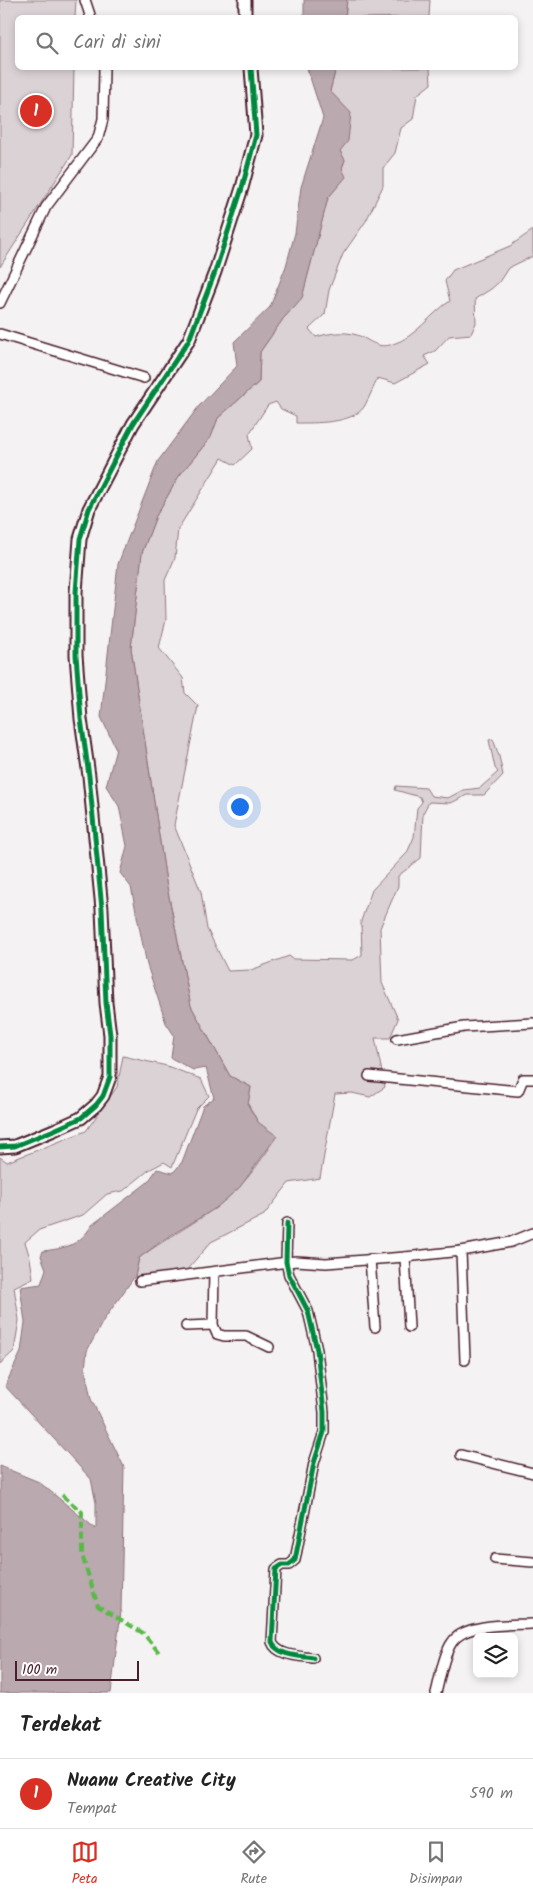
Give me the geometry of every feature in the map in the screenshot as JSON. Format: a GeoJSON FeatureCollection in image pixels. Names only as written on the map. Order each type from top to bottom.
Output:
{"type":"FeatureCollection","features":[{"type":"Feature","properties":{"kind":"street"},"geometry":{"type":"LineString","coordinates":[[85,0],[91,15]]}},
{"type":"Feature","properties":{"kind":"street"},"geometry":{"type":"LineString","coordinates":[[245,0],[245,15]]}},
{"type":"Feature","properties":{"kind":"street"},"geometry":{"type":"LineString","coordinates":[[0,304],[46,207],[98,138],[103,120],[104,70]]}},
{"type":"Feature","properties":{"kind":"street"},"geometry":{"type":"LineString","coordinates":[[0,1147],[15,1146],[81,1118],[103,1096],[110,1077],[110,1035],[106,1003],[102,909],[89,776],[81,719],[76,655],[76,592],[80,538],[89,510],[133,424],[189,340],[215,272],[242,188],[256,135],[251,70]]}},
{"type":"Feature","properties":{"kind":"street"},"geometry":{"type":"LineString","coordinates":[[0,334],[144,378]]}},
{"type":"Feature","properties":{"kind":"street"},"geometry":{"type":"LineString","coordinates":[[397,1039],[464,1027],[533,1023]]}},
{"type":"Feature","properties":{"kind":"street"},"geometry":{"type":"LineString","coordinates":[[368,1076],[518,1091],[523,1079],[533,1079]]}},
{"type":"Feature","properties":{"kind":"street"},"geometry":{"type":"LineString","coordinates":[[287,1223],[286,1262],[289,1276],[308,1311],[312,1328],[322,1385],[324,1425],[322,1443],[314,1463],[295,1560],[290,1565],[282,1565],[276,1569],[272,1642],[276,1649],[282,1652],[313,1658]]}},
{"type":"Feature","properties":{"kind":"street"},"geometry":{"type":"LineString","coordinates":[[140,1281],[296,1261],[326,1262],[461,1251],[511,1242],[533,1233]]}},
{"type":"Feature","properties":{"kind":"street"},"geometry":{"type":"LineString","coordinates":[[461,1251],[465,1360]]}},
{"type":"Feature","properties":{"kind":"street"},"geometry":{"type":"LineString","coordinates":[[405,1257],[409,1328]]}},
{"type":"Feature","properties":{"kind":"street"},"geometry":{"type":"LineString","coordinates":[[370,1259],[375,1327]]}},
{"type":"Feature","properties":{"kind":"street"},"geometry":{"type":"LineString","coordinates":[[214,1272],[213,1325],[216,1332],[220,1336],[246,1336],[269,1347]]}},
{"type":"Feature","properties":{"kind":"street"},"geometry":{"type":"LineString","coordinates":[[186,1326],[213,1325]]}},
{"type":"Feature","properties":{"kind":"street"},"geometry":{"type":"LineString","coordinates":[[461,1455],[533,1473]]}},
{"type":"Feature","properties":{"kind":"street"},"geometry":{"type":"LineString","coordinates":[[495,1559],[533,1562]]}},
{"type":"Feature","properties":{"kind":"street"},"geometry":{"type":"LineString","coordinates":[[436,1693],[450,1644],[458,1635],[498,1625],[531,1624]]}},
{"type":"Feature","properties":{"kind":"shaded area"},"geometry":{"type":"Polygon","coordinates":[[[0,0],[76,0],[75,15],[15,15],[15,70],[74,70],[72,155],[0,267],[0,0]]]}},
{"type":"Feature","properties":{"kind":"shaded area"},"geometry":{"type":"Polygon","coordinates":[[[304,0],[347,0],[345,15],[304,15],[304,0]]]}},
{"type":"Feature","properties":{"kind":"shaded area"},"geometry":{"type":"Polygon","coordinates":[[[347,0],[430,0],[429,15],[345,15],[347,0]]]}},
{"type":"Feature","properties":{"kind":"shaded area"},"geometry":{"type":"Polygon","coordinates":[[[308,70],[335,70],[330,91],[351,113],[348,141],[340,151],[345,160],[342,168],[346,177],[328,198],[302,298],[283,319],[260,352],[259,382],[218,418],[211,437],[179,476],[156,516],[142,553],[131,648],[166,882],[191,1006],[230,1076],[251,1087],[248,1105],[258,1122],[277,1136],[240,1187],[216,1208],[163,1240],[139,1258],[135,1276],[103,1321],[87,1351],[85,1369],[91,1399],[124,1467],[121,1611],[111,1693],[0,1693],[0,1466],[39,1482],[96,1529],[96,1503],[91,1479],[5,1386],[21,1352],[25,1322],[20,1287],[41,1284],[46,1269],[41,1256],[43,1251],[59,1249],[77,1242],[92,1225],[148,1182],[157,1169],[173,1173],[182,1162],[203,1106],[214,1098],[206,1068],[193,1070],[171,1058],[174,1035],[166,1023],[147,965],[131,887],[120,873],[127,846],[119,806],[106,786],[116,749],[101,717],[118,564],[158,461],[199,406],[237,366],[234,342],[270,307],[286,266],[295,233],[301,187],[323,118],[308,70]]]}},
{"type":"Feature","properties":{"kind":"shaded area"},"geometry":{"type":"Polygon","coordinates":[[[335,70],[430,70],[431,84],[417,95],[413,119],[401,128],[395,153],[383,168],[383,186],[366,221],[343,254],[329,290],[325,314],[309,329],[316,337],[347,333],[357,335],[382,346],[393,344],[416,331],[450,301],[445,281],[453,270],[510,246],[533,230],[533,256],[508,268],[499,282],[475,299],[476,323],[471,334],[449,336],[435,351],[424,356],[430,364],[395,383],[378,378],[364,407],[351,417],[342,420],[296,423],[296,416],[281,409],[276,402],[268,405],[249,434],[252,449],[235,465],[222,458],[178,529],[175,558],[165,580],[166,620],[159,648],[183,678],[185,693],[198,706],[174,825],[201,892],[207,929],[228,971],[251,970],[289,956],[293,959],[353,960],[362,955],[361,921],[372,890],[407,853],[414,837],[417,808],[422,802],[420,797],[395,790],[396,786],[426,788],[431,796],[448,798],[463,790],[480,788],[498,772],[495,768],[489,740],[493,739],[503,775],[484,795],[467,795],[451,803],[429,802],[423,813],[421,858],[398,876],[398,886],[380,928],[382,983],[398,1019],[390,1038],[375,1038],[385,1087],[370,1097],[352,1093],[335,1094],[320,1178],[289,1183],[264,1215],[211,1242],[176,1282],[138,1285],[135,1276],[139,1258],[206,1215],[230,1196],[248,1177],[269,1149],[248,1104],[251,1087],[230,1076],[191,1006],[166,882],[131,648],[142,553],[156,516],[179,476],[211,437],[218,418],[259,382],[260,352],[283,319],[302,297],[328,198],[345,177],[342,168],[345,160],[340,151],[330,91],[335,70]]]}},
{"type":"Feature","properties":{"kind":"shaded area"},"geometry":{"type":"Polygon","coordinates":[[[123,1056],[167,1066],[201,1079],[209,1096],[196,1109],[172,1167],[164,1162],[149,1170],[123,1191],[107,1194],[83,1215],[39,1230],[25,1242],[33,1278],[14,1287],[19,1320],[14,1351],[0,1364],[0,1157],[7,1162],[86,1131],[117,1087],[123,1056]]]}},
{"type":"Feature","properties":{"kind":"marked path"},"geometry":{"type":"LineString","coordinates":[[62,1495],[82,1512],[82,1555],[98,1606],[143,1633],[161,1655]]}},
{"type":"Feature","properties":{"kind":"cycle path"},"geometry":{"type":"LineString","coordinates":[[0,1147],[15,1146],[81,1118],[103,1096],[110,1077],[110,1035],[106,1003],[102,909],[89,776],[81,719],[76,655],[76,592],[80,539],[89,509],[133,424],[189,340],[215,272],[242,188],[256,135],[251,70]]}},
{"type":"Feature","properties":{"kind":"cycle path"},"geometry":{"type":"LineString","coordinates":[[287,1223],[286,1262],[289,1275],[308,1311],[317,1350],[324,1412],[324,1432],[314,1463],[295,1560],[289,1565],[282,1565],[276,1569],[272,1642],[275,1647],[284,1653],[313,1658]]}},
{"type":"Feature","properties":{"kind":"place","name":"Nuanu Creative City"},"geometry":{"type":"Point","coordinates":[36,111]}}]}
